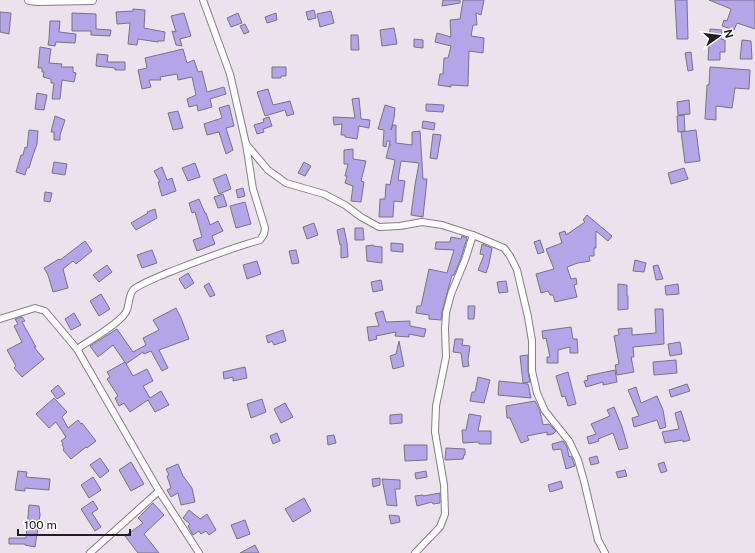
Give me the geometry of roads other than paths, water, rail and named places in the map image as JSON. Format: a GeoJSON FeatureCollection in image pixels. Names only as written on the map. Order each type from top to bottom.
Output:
{"type":"FeatureCollection","features":[{"type":"Feature","properties":{"kind":"street"},"geometry":{"type":"LineString","coordinates":[[29,0],[92,0]]}},
{"type":"Feature","properties":{"kind":"street"},"geometry":{"type":"LineString","coordinates":[[77,349],[126,313],[130,305],[132,291],[148,281],[194,262],[260,240],[264,234],[265,228],[253,190],[246,144],[230,74],[203,0]]}},
{"type":"Feature","properties":{"kind":"street"},"geometry":{"type":"LineString","coordinates":[[246,144],[268,170],[286,183],[324,194],[346,205],[361,217],[379,227],[400,226],[422,222],[442,225],[473,235],[504,248],[517,270],[532,341],[532,371],[537,392],[545,411],[569,441],[578,460],[598,540],[605,553]]}},
{"type":"Feature","properties":{"kind":"street"},"geometry":{"type":"LineString","coordinates":[[415,553],[440,527],[445,514],[444,485],[435,432],[436,406],[446,357],[446,313],[451,294],[465,260],[473,235]]}},
{"type":"Feature","properties":{"kind":"street"},"geometry":{"type":"LineString","coordinates":[[0,319],[35,308],[45,310],[77,349],[158,491],[199,553]]}},
{"type":"Feature","properties":{"kind":"street"},"geometry":{"type":"LineString","coordinates":[[90,553],[158,491]]}}]}
